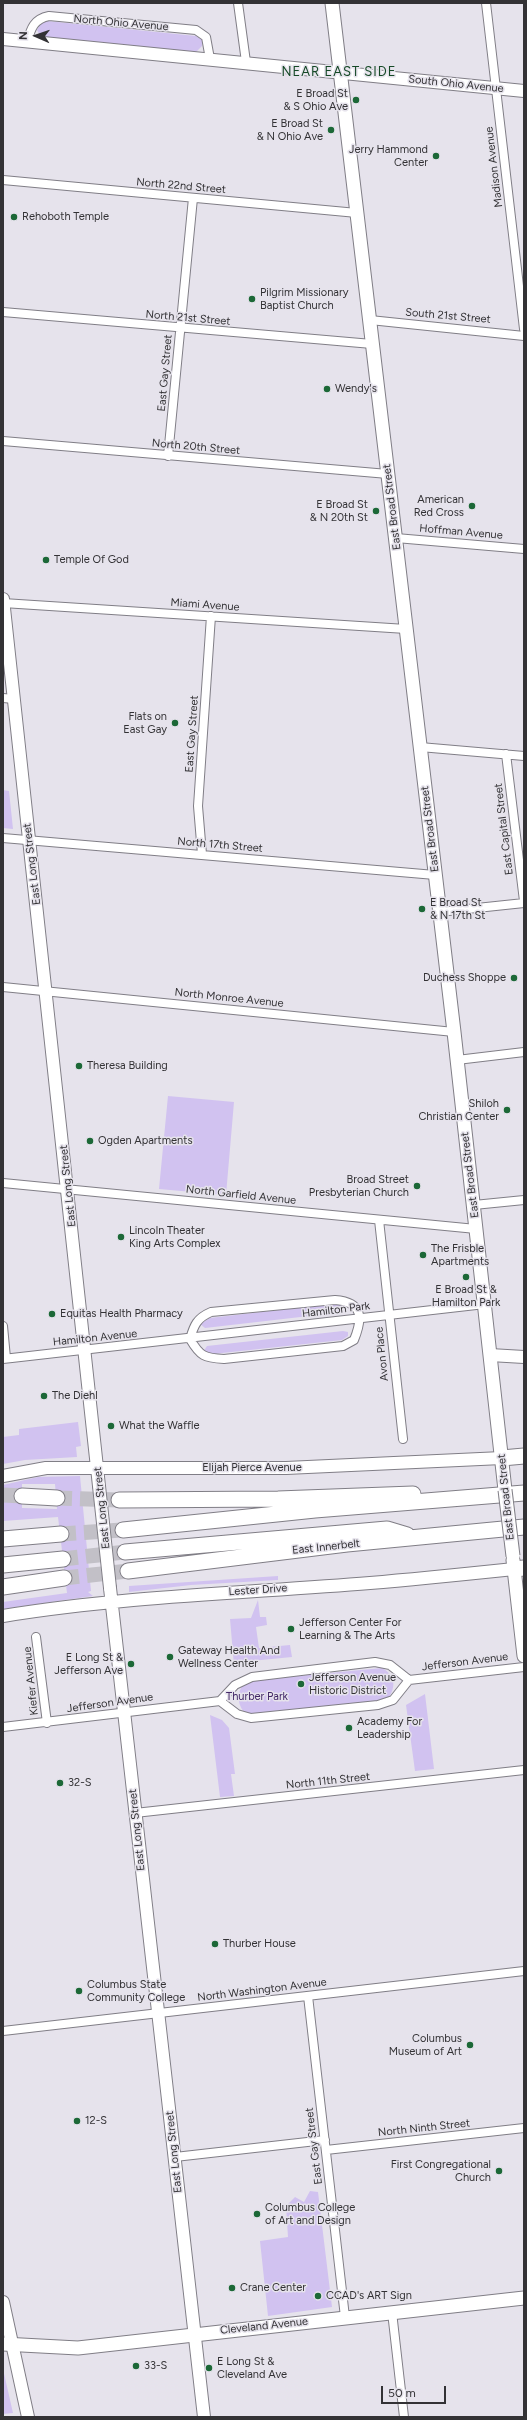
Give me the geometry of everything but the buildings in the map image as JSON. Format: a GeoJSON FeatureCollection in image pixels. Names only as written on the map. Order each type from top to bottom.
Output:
{"type":"FeatureCollection","features":[{"type":"Feature","properties":{"kind":"highway"},"geometry":{"type":"LineString","coordinates":[[502,1463],[524,1456]]}},
{"type":"Feature","properties":{"kind":"highway"},"geometry":{"type":"LineString","coordinates":[[123,1530],[315,1510],[466,1499],[524,1493]]}},
{"type":"Feature","properties":{"kind":"highway"},"geometry":{"type":"LineString","coordinates":[[119,1500],[278,1499],[391,1494],[431,1494],[466,1499]]}},
{"type":"Feature","properties":{"kind":"highway"},"geometry":{"type":"LineString","coordinates":[[22,1496],[57,1498]]}},
{"type":"Feature","properties":{"kind":"highway","name":"East Innerbelt"},"geometry":{"type":"LineString","coordinates":[[128,1570],[416,1537],[524,1527]]}},
{"type":"Feature","properties":{"kind":"highway"},"geometry":{"type":"LineString","coordinates":[[125,1552],[386,1529],[416,1537]]}},
{"type":"Feature","properties":{"kind":"highway"},"geometry":{"type":"LineString","coordinates":[[3,1539],[61,1534]]}},
{"type":"Feature","properties":{"kind":"highway"},"geometry":{"type":"LineString","coordinates":[[3,1565],[63,1559]]}},
{"type":"Feature","properties":{"kind":"highway"},"geometry":{"type":"LineString","coordinates":[[3,1587],[64,1578]]}},
{"type":"Feature","properties":{"kind":"main road","name":"East Broad Street"},"geometry":{"type":"LineString","coordinates":[[332,3],[454,1032],[502,1463],[517,1564],[524,1656]]}},
{"type":"Feature","properties":{"kind":"main road","name":"Cleveland Avenue"},"geometry":{"type":"LineString","coordinates":[[8,2345],[73,2348],[524,2298]]}},
{"type":"Feature","properties":{"kind":"street"},"geometry":{"type":"LineString","coordinates":[[238,3],[246,62]]}},
{"type":"Feature","properties":{"kind":"street","name":"Madison Avenue"},"geometry":{"type":"LineString","coordinates":[[486,3],[524,330]]}},
{"type":"Feature","properties":{"kind":"street","name":"North Ohio Avenue"},"geometry":{"type":"LineString","coordinates":[[27,42],[34,23],[40,17],[68,18],[199,31],[206,37],[210,59]]}},
{"type":"Feature","properties":{"kind":"street"},"geometry":{"type":"LineString","coordinates":[[3,40],[246,62],[340,73]]}},
{"type":"Feature","properties":{"kind":"street","name":"South Ohio Avenue"},"geometry":{"type":"LineString","coordinates":[[340,73],[524,91]]}},
{"type":"Feature","properties":{"kind":"street","name":"North 22nd Street"},"geometry":{"type":"LineString","coordinates":[[3,180],[357,213]]}},
{"type":"Feature","properties":{"kind":"street","name":"East Gay Street"},"geometry":{"type":"LineString","coordinates":[[168,456],[193,198]]}},
{"type":"Feature","properties":{"kind":"street","name":"North 21st Street"},"geometry":{"type":"LineString","coordinates":[[3,312],[372,344]]}},
{"type":"Feature","properties":{"kind":"street","name":"South 21st Street"},"geometry":{"type":"LineString","coordinates":[[370,320],[524,336]]}},
{"type":"Feature","properties":{"kind":"street","name":"North 20th Street"},"geometry":{"type":"LineString","coordinates":[[3,441],[388,474]]}},
{"type":"Feature","properties":{"kind":"street","name":"Hoffman Avenue"},"geometry":{"type":"LineString","coordinates":[[396,538],[524,549]]}},
{"type":"Feature","properties":{"kind":"street","name":"East Long Street"},"geometry":{"type":"LineString","coordinates":[[3,599],[8,698],[29,840],[68,1189],[110,1588],[204,2417]]}},
{"type":"Feature","properties":{"kind":"street","name":"Miami Avenue"},"geometry":{"type":"LineString","coordinates":[[3,603],[406,629]]}},
{"type":"Feature","properties":{"kind":"street","name":"East Gay Street"},"geometry":{"type":"LineString","coordinates":[[202,854],[198,800],[211,616]]}},
{"type":"Feature","properties":{"kind":"street"},"geometry":{"type":"LineString","coordinates":[[420,747],[524,756]]}},
{"type":"Feature","properties":{"kind":"street","name":"East Capital Street"},"geometry":{"type":"LineString","coordinates":[[506,754],[524,902]]}},
{"type":"Feature","properties":{"kind":"street","name":"North 17th Street"},"geometry":{"type":"LineString","coordinates":[[3,838],[435,875]]}},
{"type":"Feature","properties":{"kind":"street"},"geometry":{"type":"LineString","coordinates":[[440,912],[524,902]]}},
{"type":"Feature","properties":{"kind":"street","name":"North Monroe Avenue"},"geometry":{"type":"LineString","coordinates":[[3,987],[454,1032]]}},
{"type":"Feature","properties":{"kind":"street"},"geometry":{"type":"LineString","coordinates":[[457,1060],[524,1052]]}},
{"type":"Feature","properties":{"kind":"street","name":"North Garfield Avenue"},"geometry":{"type":"LineString","coordinates":[[3,1183],[476,1229]]}},
{"type":"Feature","properties":{"kind":"street"},"geometry":{"type":"LineString","coordinates":[[474,1205],[524,1200]]}},
{"type":"Feature","properties":{"kind":"street","name":"Avon Place"},"geometry":{"type":"LineString","coordinates":[[379,1220],[403,1439]]}},
{"type":"Feature","properties":{"kind":"street"},"geometry":{"type":"LineString","coordinates":[[335,1300],[348,1301],[356,1306],[360,1319],[354,1340],[336,1347],[224,1359],[210,1359],[198,1353],[190,1339],[194,1325],[200,1317],[211,1312],[335,1300]]}},
{"type":"Feature","properties":{"kind":"street","name":"Hamilton Park"},"geometry":{"type":"LineString","coordinates":[[190,1339],[485,1304]]}},
{"type":"Feature","properties":{"kind":"street"},"geometry":{"type":"LineString","coordinates":[[3,1326],[5,1358]]}},
{"type":"Feature","properties":{"kind":"street","name":"Hamilton Avenue"},"geometry":{"type":"LineString","coordinates":[[5,1358],[190,1339]]}},
{"type":"Feature","properties":{"kind":"street"},"geometry":{"type":"LineString","coordinates":[[490,1355],[524,1357]]}},
{"type":"Feature","properties":{"kind":"street","name":"Elijah Pierce Avenue"},"geometry":{"type":"LineString","coordinates":[[3,1476],[46,1468],[286,1468],[502,1463]]}},
{"type":"Feature","properties":{"kind":"street","name":"Lester Drive"},"geometry":{"type":"LineString","coordinates":[[3,1616],[61,1607],[192,1594],[370,1583],[517,1564]]}},
{"type":"Feature","properties":{"kind":"street","name":"Kiefer Avenue"},"geometry":{"type":"LineString","coordinates":[[36,1637],[47,1723]]}},
{"type":"Feature","properties":{"kind":"street","name":"Jefferson Avenue"},"geometry":{"type":"LineString","coordinates":[[3,1728],[220,1701],[235,1685],[252,1676],[375,1662],[390,1665],[409,1680],[524,1667]]}},
{"type":"Feature","properties":{"kind":"street","name":"Jefferson Avenue"},"geometry":{"type":"LineString","coordinates":[[220,1701],[238,1714],[251,1718],[378,1705],[393,1700],[409,1680]]}},
{"type":"Feature","properties":{"kind":"street","name":"North 11th Street"},"geometry":{"type":"LineString","coordinates":[[135,1813],[524,1770]]}},
{"type":"Feature","properties":{"kind":"street","name":"North Washington Avenue"},"geometry":{"type":"LineString","coordinates":[[3,2031],[524,1971]]}},
{"type":"Feature","properties":{"kind":"street","name":"East Gay Street"},"geometry":{"type":"LineString","coordinates":[[308,1996],[345,2317]]}},
{"type":"Feature","properties":{"kind":"street","name":"North Ninth Street"},"geometry":{"type":"LineString","coordinates":[[326,2150],[524,2128]]}},
{"type":"Feature","properties":{"kind":"street"},"geometry":{"type":"LineString","coordinates":[[175,2157],[325,2140]]}},
{"type":"Feature","properties":{"kind":"street"},"geometry":{"type":"LineString","coordinates":[[3,2302],[8,2345],[28,2417]]}},
{"type":"Feature","properties":{"kind":"street"},"geometry":{"type":"LineString","coordinates":[[392,2312],[404,2417]]}},
{"type":"Feature","properties":{"kind":"green space"},"geometry":{"type":"Polygon","coordinates":[[[47,21],[196,36],[202,40],[202,46],[196,52],[45,38],[41,37],[37,30],[40,24],[47,21]]]}},
{"type":"Feature","properties":{"kind":"green space"},"geometry":{"type":"Polygon","coordinates":[[[3,790],[9,791],[13,829],[3,828],[3,790]]]}},
{"type":"Feature","properties":{"kind":"green space"},"geometry":{"type":"Polygon","coordinates":[[[168,1096],[234,1102],[226,1195],[159,1189],[168,1096]]]}},
{"type":"Feature","properties":{"kind":"green space"},"geometry":{"type":"Polygon","coordinates":[[[338,1303],[344,1305],[346,1308],[344,1312],[205,1328],[200,1324],[210,1318],[338,1303]]]}},
{"type":"Feature","properties":{"kind":"green space"},"geometry":{"type":"Polygon","coordinates":[[[343,1331],[348,1332],[348,1336],[342,1340],[213,1354],[203,1352],[207,1346],[343,1331]]]}},
{"type":"Feature","properties":{"kind":"green space"},"geometry":{"type":"Polygon","coordinates":[[[78,1422],[81,1446],[76,1447],[77,1457],[25,1460],[3,1464],[3,1437],[19,1435],[19,1429],[78,1422]]]}},
{"type":"Feature","properties":{"kind":"green space"},"geometry":{"type":"Polygon","coordinates":[[[80,1476],[91,1591],[88,1592],[93,1596],[3,1609],[3,1602],[67,1593],[58,1517],[3,1521],[3,1485],[38,1477],[80,1476]],[[22,1484],[22,1508],[57,1509],[55,1484],[22,1484]]]}},
{"type":"Feature","properties":{"kind":"green space"},"geometry":{"type":"Polygon","coordinates":[[[278,1576],[278,1580],[191,1585],[129,1592],[129,1586],[278,1576]]]}},
{"type":"Feature","properties":{"kind":"green space"},"geometry":{"type":"Polygon","coordinates":[[[258,1600],[260,1617],[266,1617],[267,1625],[256,1627],[259,1648],[290,1645],[292,1657],[241,1662],[234,1665],[230,1619],[251,1618],[258,1600]]]}},
{"type":"Feature","properties":{"kind":"green space","name":"Thurber Park"},"geometry":{"type":"Polygon","coordinates":[[[382,1668],[390,1675],[393,1683],[392,1692],[386,1701],[252,1715],[244,1712],[241,1708],[239,1692],[246,1681],[382,1668]]]}},
{"type":"Feature","properties":{"kind":"green space"},"geometry":{"type":"Polygon","coordinates":[[[425,1694],[434,1769],[415,1771],[406,1705],[425,1694]]]}},
{"type":"Feature","properties":{"kind":"green space"},"geometry":{"type":"Polygon","coordinates":[[[210,1715],[222,1720],[229,1728],[235,1774],[231,1774],[234,1796],[220,1797],[210,1715]]]}},
{"type":"Feature","properties":{"kind":"green space"},"geometry":{"type":"Polygon","coordinates":[[[310,2191],[318,2192],[332,2307],[268,2316],[260,2241],[288,2237],[286,2206],[295,2197],[304,2202],[310,2191]]]}},
{"type":"Feature","properties":{"kind":"green space"},"geometry":{"type":"Polygon","coordinates":[[[3,2369],[13,2413],[3,2414],[3,2369]]]}},
{"type":"Feature","properties":{"kind":"tunnel"},"geometry":{"type":"LineString","coordinates":[[3,1495],[22,1496]]}},
{"type":"Feature","properties":{"kind":"tunnel"},"geometry":{"type":"LineString","coordinates":[[57,1498],[119,1500]]}},
{"type":"Feature","properties":{"kind":"tunnel"},"geometry":{"type":"LineString","coordinates":[[61,1534],[123,1530]]}},
{"type":"Feature","properties":{"kind":"tunnel"},"geometry":{"type":"LineString","coordinates":[[63,1559],[125,1552]]}},
{"type":"Feature","properties":{"kind":"tunnel"},"geometry":{"type":"LineString","coordinates":[[64,1578],[128,1571]]}},
{"type":"Feature","properties":{"kind":"place","name":"E Broad St & S Ohio Ave"},"geometry":{"type":"Point","coordinates":[356,100]}},
{"type":"Feature","properties":{"kind":"place","name":"E Broad St & N Ohio Ave"},"geometry":{"type":"Point","coordinates":[331,130]}},
{"type":"Feature","properties":{"kind":"place","name":"Jerry Hammond Center"},"geometry":{"type":"Point","coordinates":[436,156]}},
{"type":"Feature","properties":{"kind":"place","name":"Rehoboth Temple"},"geometry":{"type":"Point","coordinates":[14,217]}},
{"type":"Feature","properties":{"kind":"place","name":"Pilgrim Missionary Baptist Church"},"geometry":{"type":"Point","coordinates":[252,299]}},
{"type":"Feature","properties":{"kind":"place","name":"Wendy's"},"geometry":{"type":"Point","coordinates":[327,389]}},
{"type":"Feature","properties":{"kind":"place","name":"American Red Cross"},"geometry":{"type":"Point","coordinates":[472,506]}},
{"type":"Feature","properties":{"kind":"place","name":"E Broad St & N 20th St"},"geometry":{"type":"Point","coordinates":[376,511]}},
{"type":"Feature","properties":{"kind":"place","name":"Temple Of God"},"geometry":{"type":"Point","coordinates":[46,560]}},
{"type":"Feature","properties":{"kind":"place","name":"Flats on East Gay"},"geometry":{"type":"Point","coordinates":[175,723]}},
{"type":"Feature","properties":{"kind":"place","name":"E Broad St & N 17th St"},"geometry":{"type":"Point","coordinates":[422,909]}},
{"type":"Feature","properties":{"kind":"place","name":"Duchess Shoppe"},"geometry":{"type":"Point","coordinates":[514,978]}},
{"type":"Feature","properties":{"kind":"place","name":"Theresa Building"},"geometry":{"type":"Point","coordinates":[79,1066]}},
{"type":"Feature","properties":{"kind":"place","name":"Shiloh Christian Center"},"geometry":{"type":"Point","coordinates":[507,1110]}},
{"type":"Feature","properties":{"kind":"place","name":"Ogden Apartments"},"geometry":{"type":"Point","coordinates":[90,1141]}},
{"type":"Feature","properties":{"kind":"place","name":"Broad Street Presbyterian Church"},"geometry":{"type":"Point","coordinates":[417,1186]}},
{"type":"Feature","properties":{"kind":"place","name":"Lincoln Theater King Arts Complex"},"geometry":{"type":"Point","coordinates":[121,1237]}},
{"type":"Feature","properties":{"kind":"place","name":"The Frisble Apartments"},"geometry":{"type":"Point","coordinates":[423,1255]}},
{"type":"Feature","properties":{"kind":"place","name":"E Broad St & Hamilton Park"},"geometry":{"type":"Point","coordinates":[466,1277]}},
{"type":"Feature","properties":{"kind":"place","name":"Equitas Health Pharmacy"},"geometry":{"type":"Point","coordinates":[52,1314]}},
{"type":"Feature","properties":{"kind":"place","name":"The Diehl"},"geometry":{"type":"Point","coordinates":[44,1396]}},
{"type":"Feature","properties":{"kind":"place","name":"What the Waffle"},"geometry":{"type":"Point","coordinates":[111,1426]}},
{"type":"Feature","properties":{"kind":"place","name":"Jefferson Center For Learning & The Arts"},"geometry":{"type":"Point","coordinates":[291,1629]}},
{"type":"Feature","properties":{"kind":"place","name":"Gateway Health And Wellness Center"},"geometry":{"type":"Point","coordinates":[170,1657]}},
{"type":"Feature","properties":{"kind":"place","name":"E Long St & Jefferson Ave"},"geometry":{"type":"Point","coordinates":[131,1664]}},
{"type":"Feature","properties":{"kind":"place","name":"Jefferson Avenue Historic District"},"geometry":{"type":"Point","coordinates":[301,1684]}},
{"type":"Feature","properties":{"kind":"place","name":"Academy For Leadership"},"geometry":{"type":"Point","coordinates":[349,1728]}},
{"type":"Feature","properties":{"kind":"place","name":"32-S"},"geometry":{"type":"Point","coordinates":[60,1783]}},
{"type":"Feature","properties":{"kind":"place","name":"Thurber House"},"geometry":{"type":"Point","coordinates":[215,1944]}},
{"type":"Feature","properties":{"kind":"place","name":"Columbus State Community College"},"geometry":{"type":"Point","coordinates":[79,1991]}},
{"type":"Feature","properties":{"kind":"place","name":"Columbus Museum of Art"},"geometry":{"type":"Point","coordinates":[470,2045]}},
{"type":"Feature","properties":{"kind":"place","name":"12-S"},"geometry":{"type":"Point","coordinates":[77,2121]}},
{"type":"Feature","properties":{"kind":"place","name":"First Congregational Church"},"geometry":{"type":"Point","coordinates":[499,2171]}},
{"type":"Feature","properties":{"kind":"place","name":"Columbus College of Art and Design"},"geometry":{"type":"Point","coordinates":[257,2214]}},
{"type":"Feature","properties":{"kind":"place","name":"Crane Center"},"geometry":{"type":"Point","coordinates":[232,2288]}},
{"type":"Feature","properties":{"kind":"place","name":"CCAD's ART Sign"},"geometry":{"type":"Point","coordinates":[318,2296]}},
{"type":"Feature","properties":{"kind":"place","name":"33-S"},"geometry":{"type":"Point","coordinates":[136,2366]}},
{"type":"Feature","properties":{"kind":"place","name":"E Long St & Cleveland Ave"},"geometry":{"type":"Point","coordinates":[209,2368]}},
{"type":"Feature","properties":{"kind":"district","name":"NEAR EAST SIDE"},"geometry":{"type":"Point","coordinates":[339,72]}}]}
